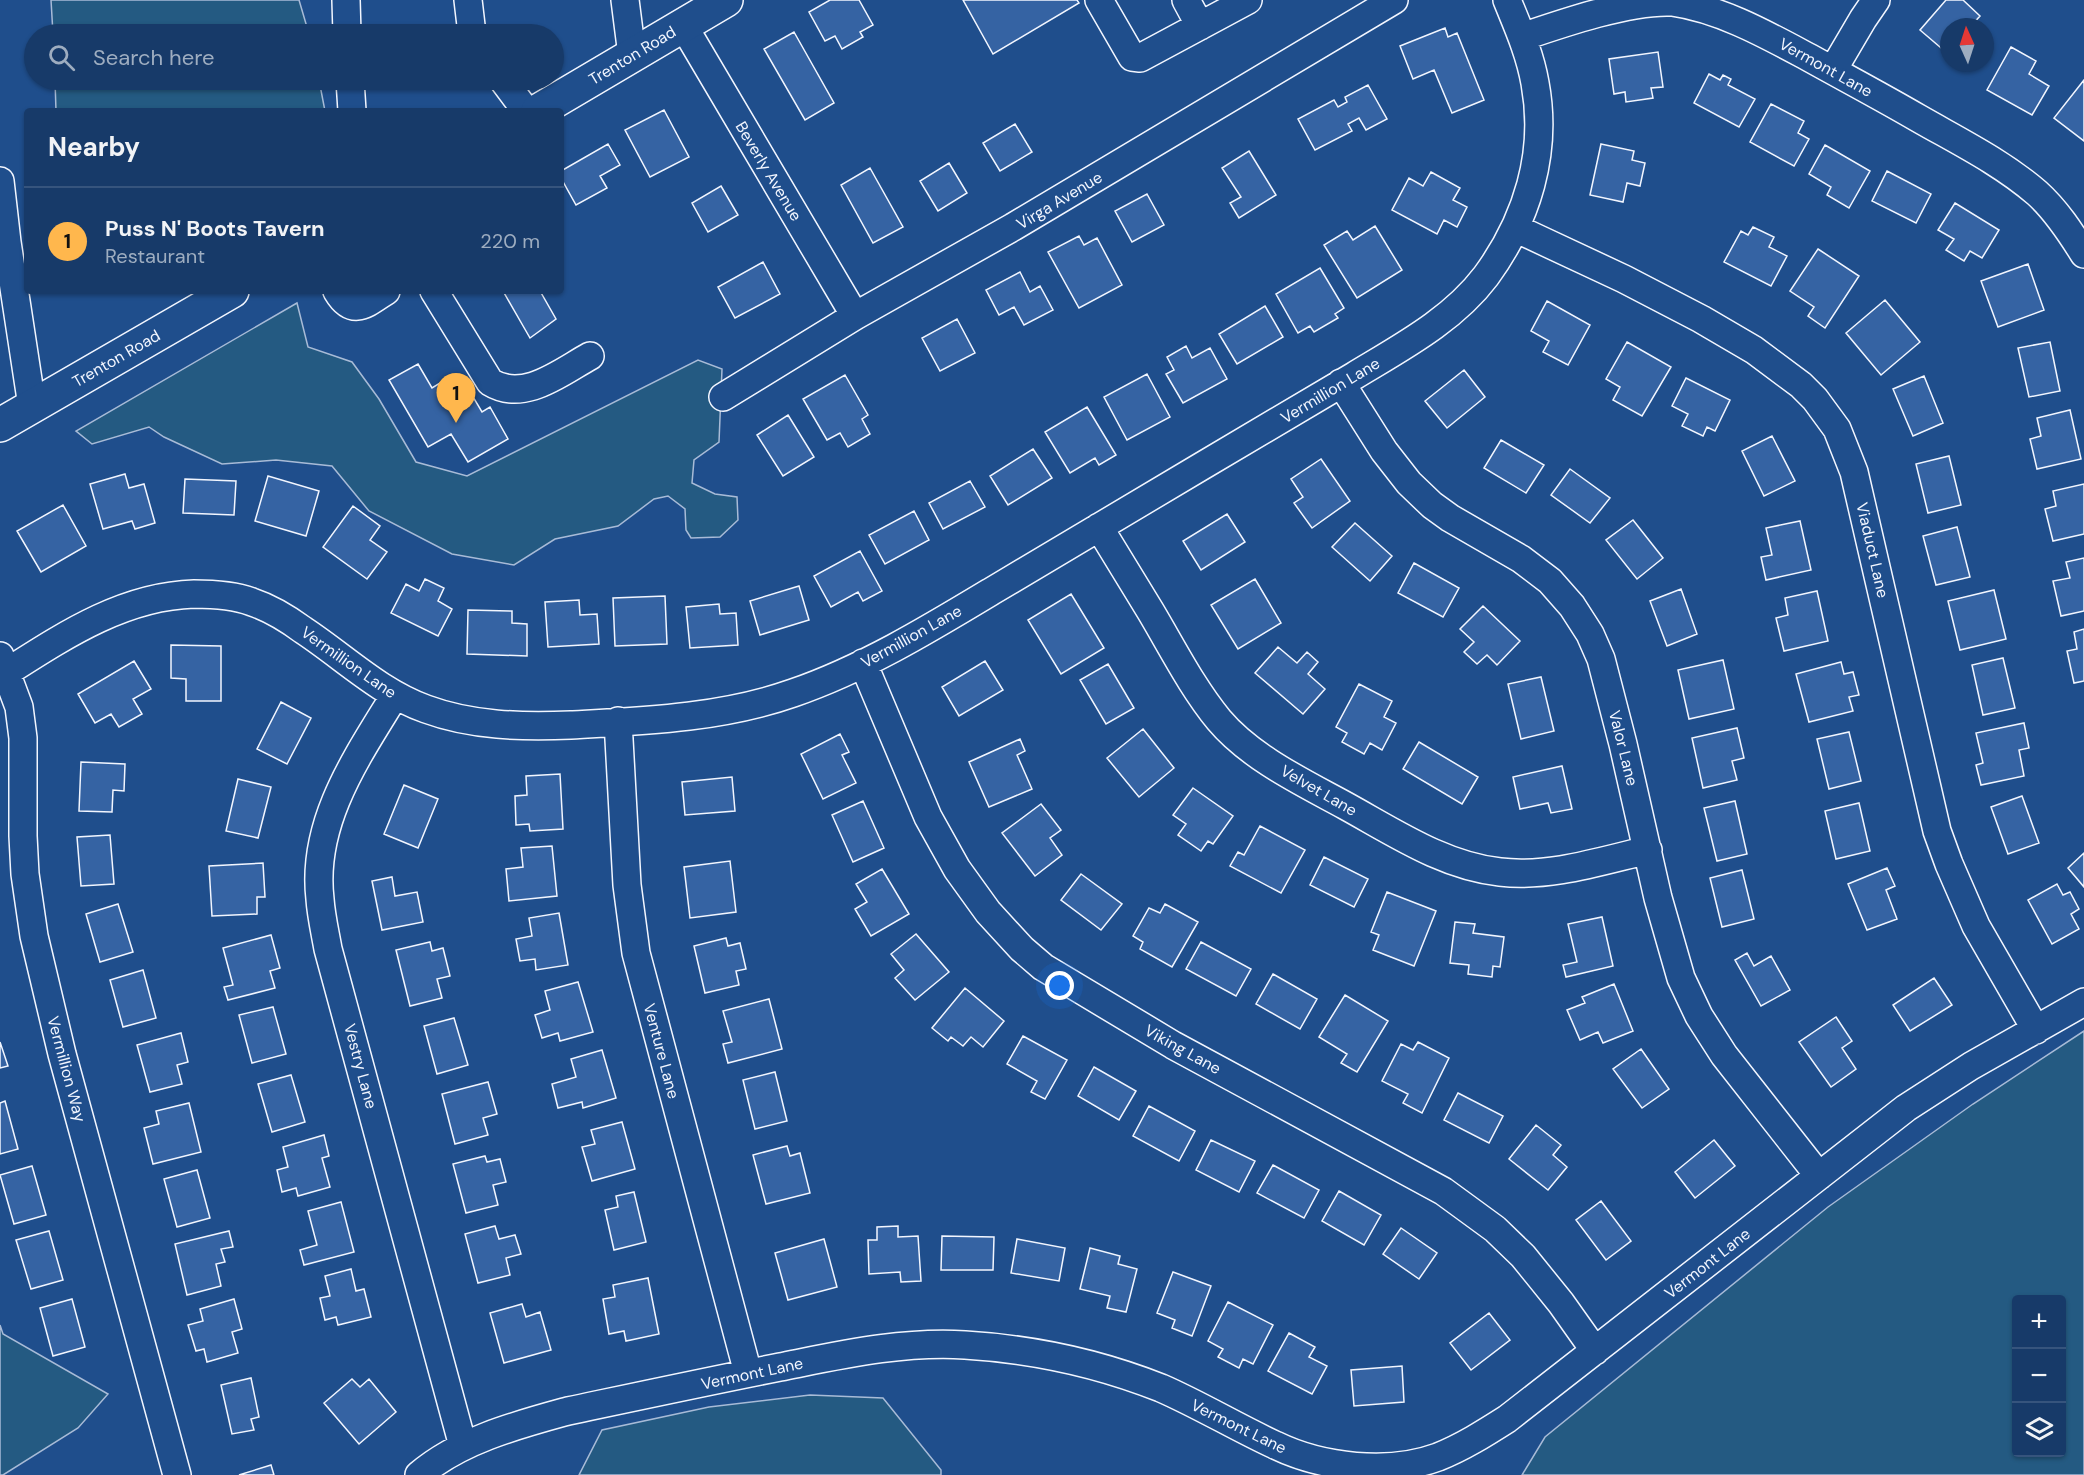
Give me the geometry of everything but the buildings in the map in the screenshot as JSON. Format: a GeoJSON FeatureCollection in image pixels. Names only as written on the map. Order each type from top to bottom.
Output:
{"type":"FeatureCollection","features":[{"type":"Feature","properties":{"kind":"main road","name":"Trenton Road"},"geometry":{"type":"LineString","coordinates":[[543,108],[726,0]]}},
{"type":"Feature","properties":{"kind":"main road","name":"Trenton Road"},"geometry":{"type":"LineString","coordinates":[[0,425],[227,294]]}},
{"type":"Feature","properties":{"kind":"street"},"geometry":{"type":"LineString","coordinates":[[346,0],[347,24]]}},
{"type":"Feature","properties":{"kind":"street"},"geometry":{"type":"LineString","coordinates":[[468,0],[471,24]]}},
{"type":"Feature","properties":{"kind":"street"},"geometry":{"type":"LineString","coordinates":[[625,0],[632,56]]}},
{"type":"Feature","properties":{"kind":"street"},"geometry":{"type":"LineString","coordinates":[[1099,0],[1132,57],[1140,58],[1248,0]]}},
{"type":"Feature","properties":{"kind":"street"},"geometry":{"type":"LineString","coordinates":[[1186,0],[1200,26]]}},
{"type":"Feature","properties":{"kind":"street","name":"Virga Avenue"},"geometry":{"type":"LineString","coordinates":[[723,397],[855,316],[1013,227],[1394,0]]}},
{"type":"Feature","properties":{"kind":"street","name":"Vermillion Lane"},"geometry":{"type":"LineString","coordinates":[[4,664],[101,616],[136,603],[174,595],[208,594],[250,601],[280,615],[395,695],[426,710],[467,721],[510,726],[569,725],[689,716],[750,706],[794,693],[863,663],[940,622],[1418,337],[1461,304],[1486,276],[1515,228],[1526,205],[1534,176],[1539,112],[1535,80],[1522,37],[1507,0]]}},
{"type":"Feature","properties":{"kind":"street"},"geometry":{"type":"LineString","coordinates":[[1833,70],[1876,0]]}},
{"type":"Feature","properties":{"kind":"street","name":"Vermont Lane"},"geometry":{"type":"LineString","coordinates":[[1522,37],[1578,18],[1645,1],[1672,2],[1712,12],[1765,33],[2005,168],[2038,195],[2068,229],[2084,254]]}},
{"type":"Feature","properties":{"kind":"street","name":"Beverly Avenue"},"geometry":{"type":"LineString","coordinates":[[683,25],[855,316]]}},
{"type":"Feature","properties":{"kind":"street"},"geometry":{"type":"LineString","coordinates":[[350,90],[351,108]]}},
{"type":"Feature","properties":{"kind":"street"},"geometry":{"type":"LineString","coordinates":[[510,90],[524,108]]}},
{"type":"Feature","properties":{"kind":"street"},"geometry":{"type":"LineString","coordinates":[[0,181],[32,406]]}},
{"type":"Feature","properties":{"kind":"street","name":"Viaduct Lane"},"geometry":{"type":"LineString","coordinates":[[1515,228],[1634,284],[1754,350],[1801,385],[1815,399],[1837,429],[1854,472],[1937,831],[1976,926],[2036,1030]]}},
{"type":"Feature","properties":{"kind":"street"},"geometry":{"type":"LineString","coordinates":[[339,294],[354,307],[362,306],[381,294]]}},
{"type":"Feature","properties":{"kind":"street"},"geometry":{"type":"LineString","coordinates":[[436,294],[490,382],[499,388],[514,391],[529,389],[590,356]]}},
{"type":"Feature","properties":{"kind":"street","name":"Valor Lane"},"geometry":{"type":"LineString","coordinates":[[1341,383],[1378,443],[1409,483],[1450,518],[1521,559],[1550,581],[1572,606],[1590,634],[1601,659],[1658,898],[1680,978],[1699,1016],[1724,1055],[1819,1176]]}},
{"type":"Feature","properties":{"kind":"street","name":"Velvet Lane"},"geometry":{"type":"LineString","coordinates":[[1099,527],[1187,676],[1220,721],[1243,743],[1294,778],[1412,842],[1447,859],[1475,868],[1501,873],[1529,873],[1563,869],[1648,850]]}},
{"type":"Feature","properties":{"kind":"street","name":"Viking Lane"},"geometry":{"type":"LineString","coordinates":[[863,663],[933,825],[963,878],[988,912],[1022,949],[1043,967],[1163,1039],[1443,1191],[1495,1229],[1523,1256],[1561,1303],[1595,1351]]}},
{"type":"Feature","properties":{"kind":"street","name":"Vermillion Way"},"geometry":{"type":"LineString","coordinates":[[4,664],[19,707],[23,738],[22,836],[34,936],[62,1054],[177,1475]]}},
{"type":"Feature","properties":{"kind":"street","name":"Vestry Lane"},"geometry":{"type":"LineString","coordinates":[[395,695],[341,788],[326,828],[320,864],[319,897],[328,949],[463,1446]]}},
{"type":"Feature","properties":{"kind":"street","name":"Venture Lane"},"geometry":{"type":"LineString","coordinates":[[618,721],[627,885],[636,953],[748,1373]]}},
{"type":"Feature","properties":{"kind":"street","name":"Vermont Lane"},"geometry":{"type":"LineString","coordinates":[[419,1475],[463,1446],[523,1424],[568,1411],[865,1350],[925,1344],[965,1345],[1044,1353],[1096,1366],[1198,1405],[1277,1446],[1308,1457],[1342,1464],[1377,1467],[1410,1464],[1437,1457],[1473,1440],[1507,1419],[1906,1108],[1971,1066],[2084,1002]]}},
{"type":"Feature","properties":{"kind":"shaded area"},"geometry":{"type":"Polygon","coordinates":[[[51,0],[299,0],[306,24],[52,24],[51,0]]]}},
{"type":"Feature","properties":{"kind":"shaded area"},"geometry":{"type":"Polygon","coordinates":[[[55,90],[321,90],[324,108],[56,108],[55,90]]]}},
{"type":"Feature","properties":{"kind":"shaded area"},"geometry":{"type":"Polygon","coordinates":[[[297,303],[308,347],[352,362],[379,399],[416,462],[467,476],[698,360],[722,369],[719,442],[694,460],[692,483],[715,494],[737,497],[738,520],[720,537],[691,538],[686,530],[685,509],[668,496],[654,499],[618,526],[555,539],[514,565],[452,554],[369,511],[332,466],[276,460],[222,464],[164,437],[149,427],[92,444],[76,431],[297,303]]]}},
{"type":"Feature","properties":{"kind":"shaded area"},"geometry":{"type":"Polygon","coordinates":[[[2084,1031],[2084,1475],[1522,1475],[1545,1437],[1828,1207],[1973,1104],[2084,1031]]]}},
{"type":"Feature","properties":{"kind":"shaded area"},"geometry":{"type":"Polygon","coordinates":[[[0,1325],[3,1334],[108,1394],[78,1428],[3,1475],[0,1475],[0,1325]]]}},
{"type":"Feature","properties":{"kind":"shaded area"},"geometry":{"type":"Polygon","coordinates":[[[810,1395],[883,1398],[941,1470],[941,1475],[579,1475],[602,1430],[709,1407],[810,1395]]]}},
{"type":"Feature","properties":{"kind":"place","name":"Puss N' Boots Tavern"},"geometry":{"type":"Point","coordinates":[456,423]}}]}
